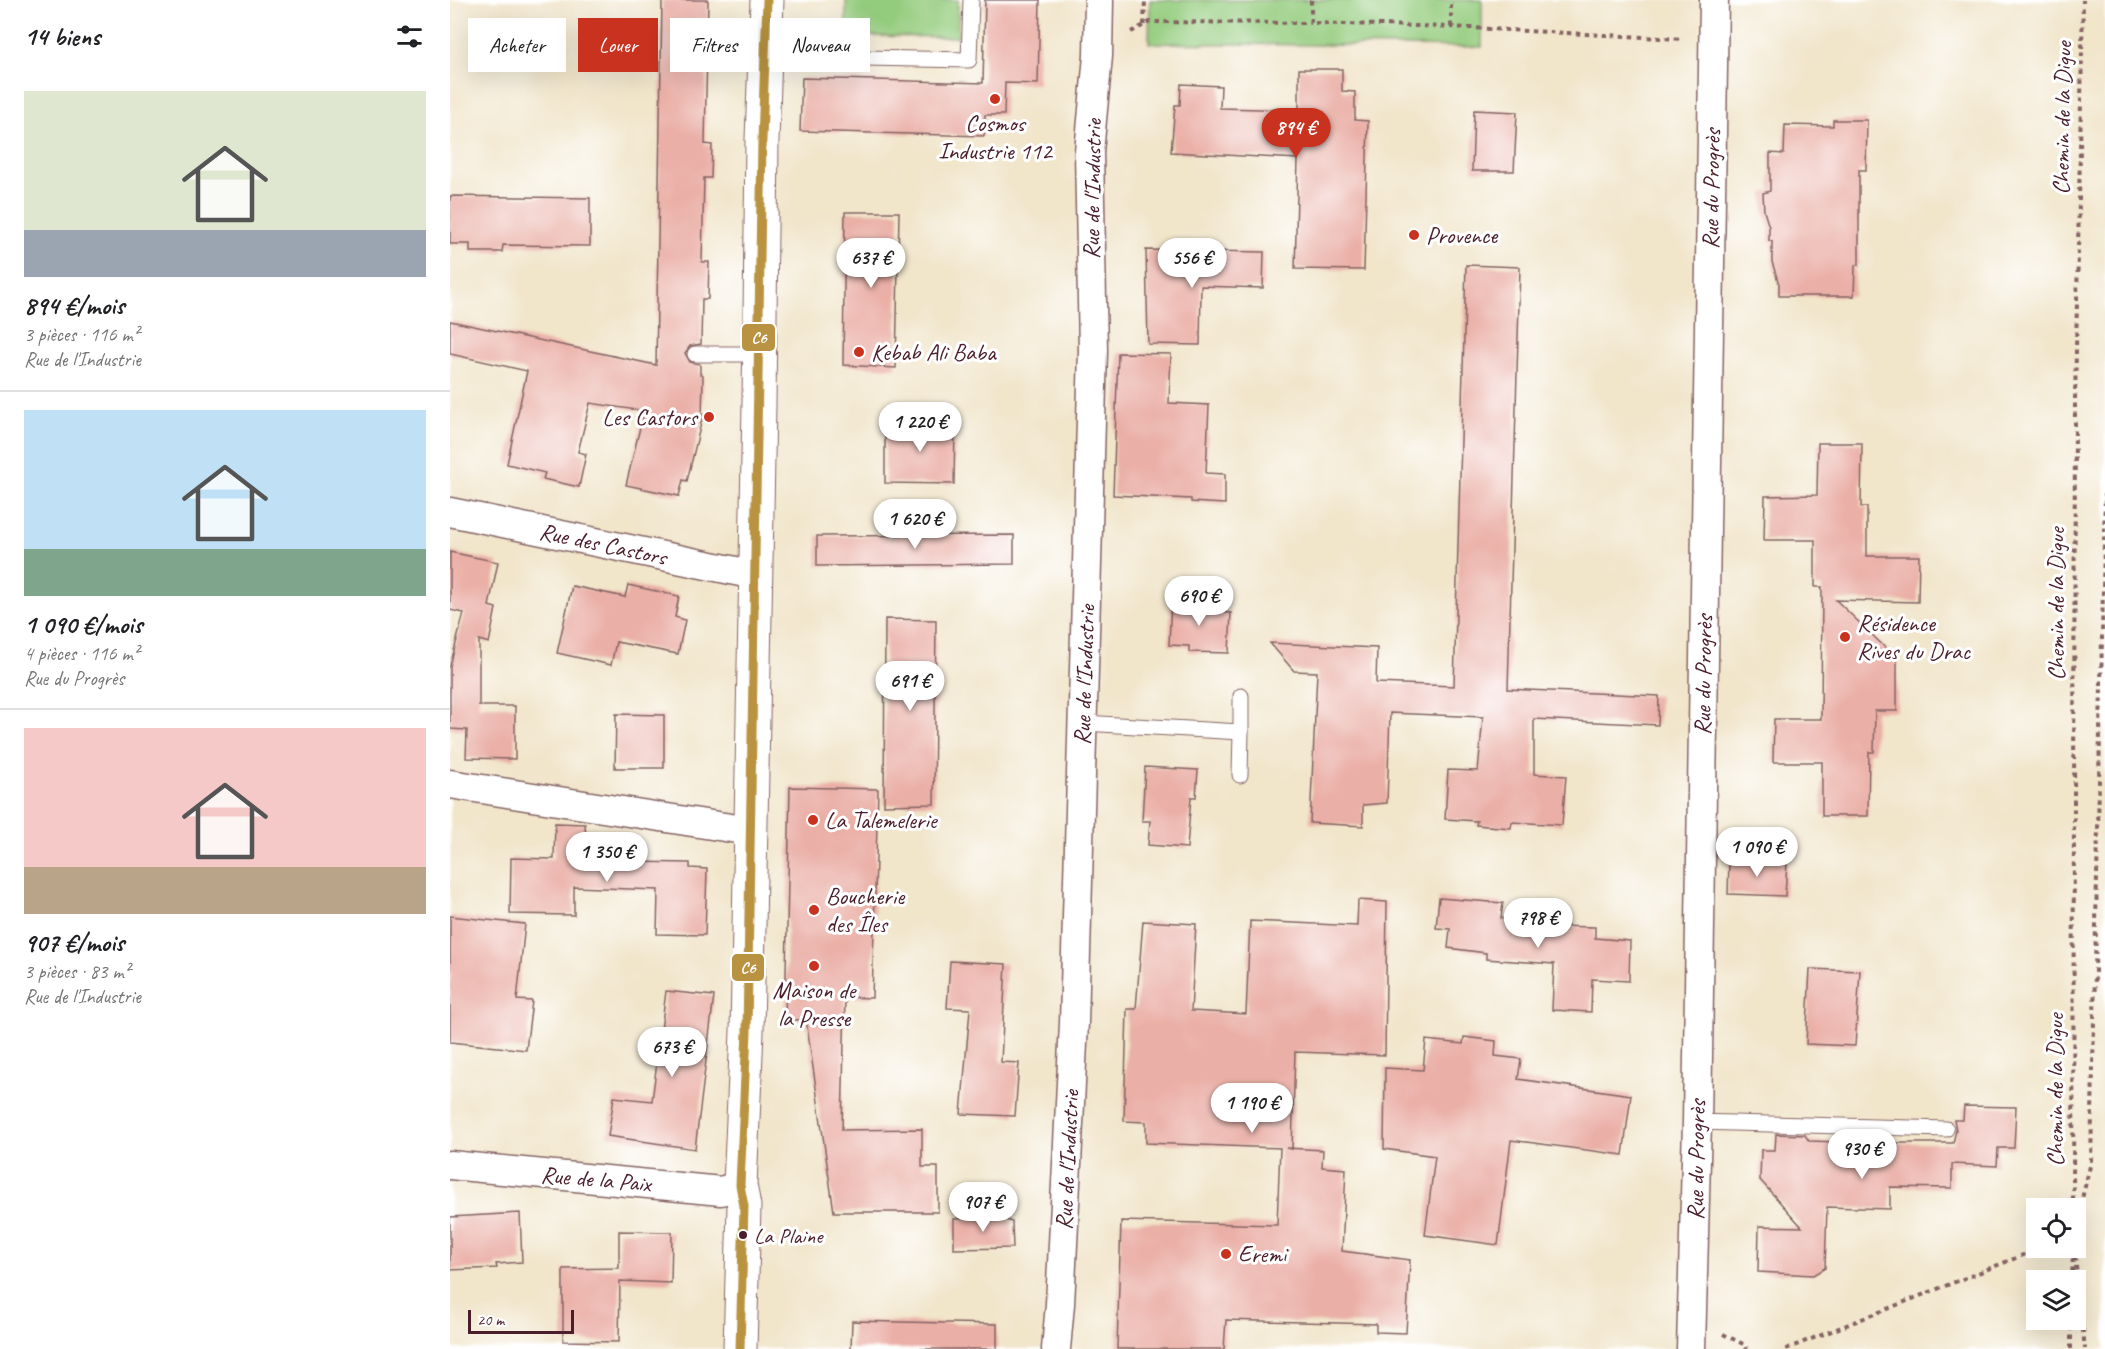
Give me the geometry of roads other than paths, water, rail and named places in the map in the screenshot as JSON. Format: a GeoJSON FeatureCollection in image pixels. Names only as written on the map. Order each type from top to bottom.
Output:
{"type":"FeatureCollection","features":[{"type":"Feature","properties":{"kind":"street"},"geometry":{"type":"LineString","coordinates":[[740,1349],[744,1206],[740,1185],[747,1032],[762,140],[767,0]]}},
{"type":"Feature","properties":{"kind":"street","name":"Rue de l'Industrie"},"geometry":{"type":"LineString","coordinates":[[1056,1349],[1074,1023],[1093,350],[1089,152],[1098,56],[1100,0]]}},
{"type":"Feature","properties":{"kind":"street","name":"Rue du Progrès"},"geometry":{"type":"LineString","coordinates":[[1691,1349],[1697,1122],[1714,0]]}},
{"type":"Feature","properties":{"kind":"street","name":"Rue des Castors"},"geometry":{"type":"LineString","coordinates":[[450,512],[755,575]]}},
{"type":"Feature","properties":{"kind":"street"},"geometry":{"type":"LineString","coordinates":[[450,784],[750,831]]}},
{"type":"Feature","properties":{"kind":"street","name":"Rue de la Paix"},"geometry":{"type":"LineString","coordinates":[[450,1165],[721,1191],[740,1185]]}},
{"type":"Feature","properties":{"kind":"lane"},"geometry":{"type":"LineString","coordinates":[[870,58],[969,60],[971,0]]}},
{"type":"Feature","properties":{"kind":"lane"},"geometry":{"type":"LineString","coordinates":[[695,354],[759,354]]}},
{"type":"Feature","properties":{"kind":"lane"},"geometry":{"type":"LineString","coordinates":[[1240,775],[1241,696]]}},
{"type":"Feature","properties":{"kind":"lane"},"geometry":{"type":"LineString","coordinates":[[1083,723],[1241,732]]}},
{"type":"Feature","properties":{"kind":"lane"},"geometry":{"type":"LineString","coordinates":[[1697,1122],[1946,1129]]}},
{"type":"Feature","properties":{"kind":"place","name":"Cosmos Industrie 112"},"geometry":{"type":"Point","coordinates":[995,99]}},
{"type":"Feature","properties":{"kind":"place","name":"Provence"},"geometry":{"type":"Point","coordinates":[1414,235]}},
{"type":"Feature","properties":{"kind":"place","name":"Kebab Ali Baba"},"geometry":{"type":"Point","coordinates":[859,352]}},
{"type":"Feature","properties":{"kind":"place","name":"Les Castors"},"geometry":{"type":"Point","coordinates":[709,417]}},
{"type":"Feature","properties":{"kind":"place","name":"Résidence Rives du Drac"},"geometry":{"type":"Point","coordinates":[1845,637]}},
{"type":"Feature","properties":{"kind":"place","name":"La Talemelerie"},"geometry":{"type":"Point","coordinates":[813,820]}},
{"type":"Feature","properties":{"kind":"place","name":"Boucherie des Îles"},"geometry":{"type":"Point","coordinates":[814,910]}},
{"type":"Feature","properties":{"kind":"place","name":"Maison de la Presse"},"geometry":{"type":"Point","coordinates":[814,966]}},
{"type":"Feature","properties":{"kind":"place","name":"La Plaine"},"geometry":{"type":"Point","coordinates":[743,1235]}},
{"type":"Feature","properties":{"kind":"place","name":"Eremi"},"geometry":{"type":"Point","coordinates":[1226,1254]}}]}
